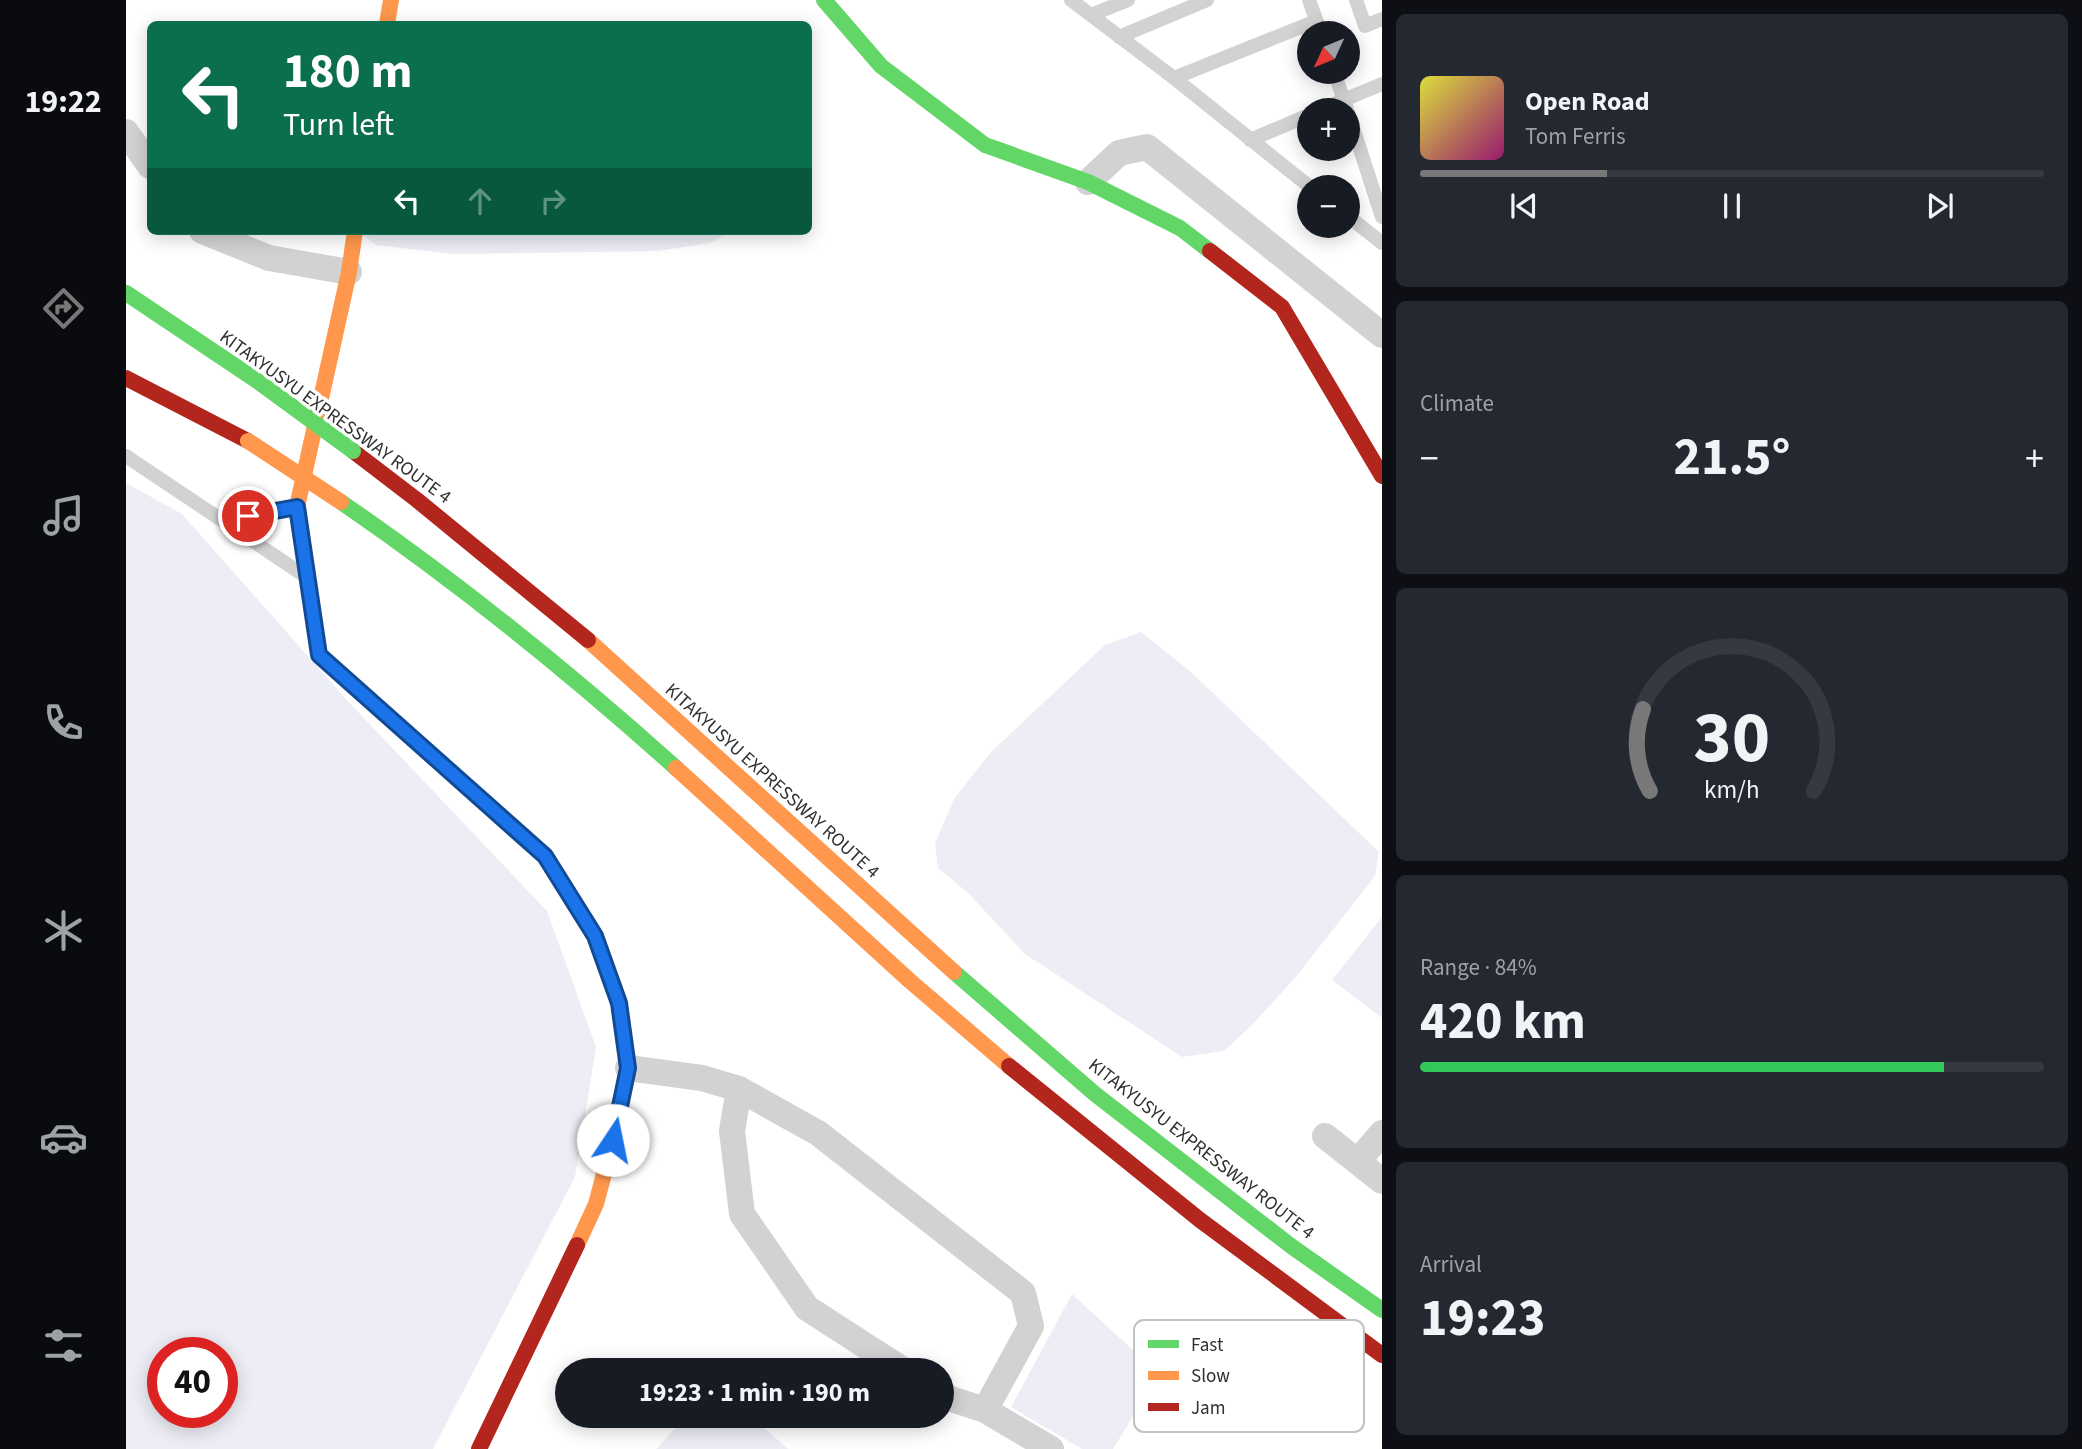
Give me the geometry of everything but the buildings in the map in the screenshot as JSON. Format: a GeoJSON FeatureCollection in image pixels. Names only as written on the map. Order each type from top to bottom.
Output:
{"type":"FeatureCollection","features":[{"type":"Feature","properties":{"kind":"main road"},"geometry":{"type":"LineString","coordinates":[[388,21],[391,0]]}},
{"type":"Feature","properties":{"kind":"main road"},"geometry":{"type":"LineString","coordinates":[[824,0],[881,66],[985,145],[1088,182],[1180,229],[1282,307],[1382,476]]}},
{"type":"Feature","properties":{"kind":"main road"},"geometry":{"type":"LineString","coordinates":[[354,235],[349,272],[297,507],[319,655],[545,856],[595,936],[619,1003],[628,1068],[596,1204],[479,1449]]}},
{"type":"Feature","properties":{"kind":"main road","name":"KITAKYUSYU EXPRESSWAY ROUTE 4"},"geometry":{"type":"LineString","coordinates":[[126,293],[256,380],[353,451],[456,532],[591,643],[931,952],[1095,1094],[1292,1247],[1382,1310]]}},
{"type":"Feature","properties":{"kind":"main road"},"geometry":{"type":"LineString","coordinates":[[126,378],[248,441],[341,502],[473,596],[566,672],[910,981],[1074,1123],[1271,1276],[1333,1320]]}},
{"type":"Feature","properties":{"kind":"main road"},"geometry":{"type":"LineString","coordinates":[[1364,1342],[1382,1355]]}},
{"type":"Feature","properties":{"kind":"street"},"geometry":{"type":"LineString","coordinates":[[126,132],[147,162]]}},
{"type":"Feature","properties":{"kind":"street"},"geometry":{"type":"LineString","coordinates":[[1088,182],[1119,153],[1147,147],[1382,335]]}},
{"type":"Feature","properties":{"kind":"street"},"geometry":{"type":"LineString","coordinates":[[212,235],[269,258],[349,272]]}},
{"type":"Feature","properties":{"kind":"street"},"geometry":{"type":"LineString","coordinates":[[628,1068],[702,1078],[739,1089],[818,1133],[1023,1293],[1031,1326],[985,1410]]}},
{"type":"Feature","properties":{"kind":"street"},"geometry":{"type":"LineString","coordinates":[[739,1089],[732,1131],[742,1214],[807,1308],[884,1358]]}},
{"type":"Feature","properties":{"kind":"street"},"geometry":{"type":"LineString","coordinates":[[1358,1161],[1382,1133]]}},
{"type":"Feature","properties":{"kind":"street"},"geometry":{"type":"LineString","coordinates":[[1325,1136],[1382,1181]]}},
{"type":"Feature","properties":{"kind":"street"},"geometry":{"type":"LineString","coordinates":[[954,1400],[985,1410],[1051,1449]]}},
{"type":"Feature","properties":{"kind":"lane"},"geometry":{"type":"LineString","coordinates":[[1071,0],[1297,177]]}},
{"type":"Feature","properties":{"kind":"lane"},"geometry":{"type":"LineString","coordinates":[[1091,15],[1128,0]]}},
{"type":"Feature","properties":{"kind":"lane"},"geometry":{"type":"LineString","coordinates":[[1119,37],[1206,0]]}},
{"type":"Feature","properties":{"kind":"lane"},"geometry":{"type":"LineString","coordinates":[[1310,0],[1316,21]]}},
{"type":"Feature","properties":{"kind":"lane"},"geometry":{"type":"LineString","coordinates":[[1356,0],[1365,26],[1382,19]]}},
{"type":"Feature","properties":{"kind":"lane"},"geometry":{"type":"LineString","coordinates":[[1174,78],[1297,34]]}},
{"type":"Feature","properties":{"kind":"lane"},"geometry":{"type":"LineString","coordinates":[[1360,98],[1382,84]]}},
{"type":"Feature","properties":{"kind":"lane"},"geometry":{"type":"LineString","coordinates":[[1250,140],[1297,120]]}},
{"type":"Feature","properties":{"kind":"lane"},"geometry":{"type":"LineString","coordinates":[[1360,150],[1382,217]]}},
{"type":"Feature","properties":{"kind":"lane"},"geometry":{"type":"LineString","coordinates":[[1360,226],[1382,243]]}},
{"type":"Feature","properties":{"kind":"lane"},"geometry":{"type":"LineString","coordinates":[[126,456],[306,577]]}},
{"type":"Feature","properties":{"kind":"lane"},"geometry":{"type":"LineString","coordinates":[[225,521],[297,507]]}},
{"type":"Feature","properties":{"kind":"shaded area"},"geometry":{"type":"Polygon","coordinates":[[[363,235],[724,235],[710,243],[657,251],[453,254],[376,245],[363,235]]]}},
{"type":"Feature","properties":{"kind":"shaded area"},"geometry":{"type":"Polygon","coordinates":[[[126,483],[182,514],[344,697],[547,911],[596,1047],[575,1177],[433,1449],[126,1449],[126,483]]]}},
{"type":"Feature","properties":{"kind":"shaded area"},"geometry":{"type":"Polygon","coordinates":[[[1141,632],[1191,672],[1379,852],[1375,876],[1295,978],[1224,1051],[1182,1057],[1025,954],[968,893],[938,868],[935,843],[954,799],[991,752],[1105,645],[1141,632]]]}},
{"type":"Feature","properties":{"kind":"shaded area"},"geometry":{"type":"Polygon","coordinates":[[[1382,917],[1382,1018],[1332,980],[1382,917]]]}},
{"type":"Feature","properties":{"kind":"shaded area"},"geometry":{"type":"Polygon","coordinates":[[[1072,1294],[1134,1351],[1134,1415],[1113,1449],[1082,1449],[1011,1407],[1072,1294]]]}},
{"type":"Feature","properties":{"kind":"shaded area"},"geometry":{"type":"Polygon","coordinates":[[[675,1428],[764,1428],[788,1449],[656,1449],[675,1428]]]}},
{"type":"Feature","properties":{"kind":"traffic: fast"},"geometry":{"type":"LineString","coordinates":[[824,0],[881,66],[985,145],[1088,182],[1180,228],[1210,251]]}},
{"type":"Feature","properties":{"kind":"traffic: fast"},"geometry":{"type":"LineString","coordinates":[[126,293],[256,380]]}},
{"type":"Feature","properties":{"kind":"traffic: fast"},"geometry":{"type":"LineString","coordinates":[[256,380],[353,451]]}},
{"type":"Feature","properties":{"kind":"traffic: fast"},"geometry":{"type":"LineString","coordinates":[[341,502],[513,629],[676,768]]}},
{"type":"Feature","properties":{"kind":"traffic: fast"},"geometry":{"type":"LineString","coordinates":[[305,562],[319,655],[527,840]]}},
{"type":"Feature","properties":{"kind":"traffic: fast"},"geometry":{"type":"LineString","coordinates":[[954,972],[1095,1094],[1291,1246],[1382,1310]]}},
{"type":"Feature","properties":{"kind":"traffic: slow"},"geometry":{"type":"LineString","coordinates":[[388,21],[391,0]]}},
{"type":"Feature","properties":{"kind":"traffic: slow"},"geometry":{"type":"LineString","coordinates":[[305,562],[297,507],[349,272],[354,235]]}},
{"type":"Feature","properties":{"kind":"traffic: slow"},"geometry":{"type":"LineString","coordinates":[[248,441],[341,502]]}},
{"type":"Feature","properties":{"kind":"traffic: slow"},"geometry":{"type":"LineString","coordinates":[[588,640],[954,972]]}},
{"type":"Feature","properties":{"kind":"traffic: slow"},"geometry":{"type":"LineString","coordinates":[[676,768],[910,981],[1009,1066]]}},
{"type":"Feature","properties":{"kind":"traffic: slow"},"geometry":{"type":"LineString","coordinates":[[527,840],[545,856],[595,936],[619,1003],[628,1068],[596,1204],[577,1245]]}},
{"type":"Feature","properties":{"kind":"traffic: jam"},"geometry":{"type":"LineString","coordinates":[[1210,251],[1282,307],[1382,476]]}},
{"type":"Feature","properties":{"kind":"traffic: jam"},"geometry":{"type":"LineString","coordinates":[[126,378],[248,441]]}},
{"type":"Feature","properties":{"kind":"traffic: jam"},"geometry":{"type":"LineString","coordinates":[[353,451],[588,640]]}},
{"type":"Feature","properties":{"kind":"traffic: jam"},"geometry":{"type":"LineString","coordinates":[[1009,1066],[1200,1220],[1335,1320]]}},
{"type":"Feature","properties":{"kind":"traffic: jam"},"geometry":{"type":"LineString","coordinates":[[479,1449],[577,1245]]}},
{"type":"Feature","properties":{"kind":"traffic: jam"},"geometry":{"type":"LineString","coordinates":[[1364,1342],[1382,1355]]}},
{"type":"Feature","properties":{"kind":"route"},"geometry":{"type":"LineString","coordinates":[[248,516],[297,507],[319,655],[545,856],[595,936],[619,1003],[628,1068],[613,1140]]}}]}
